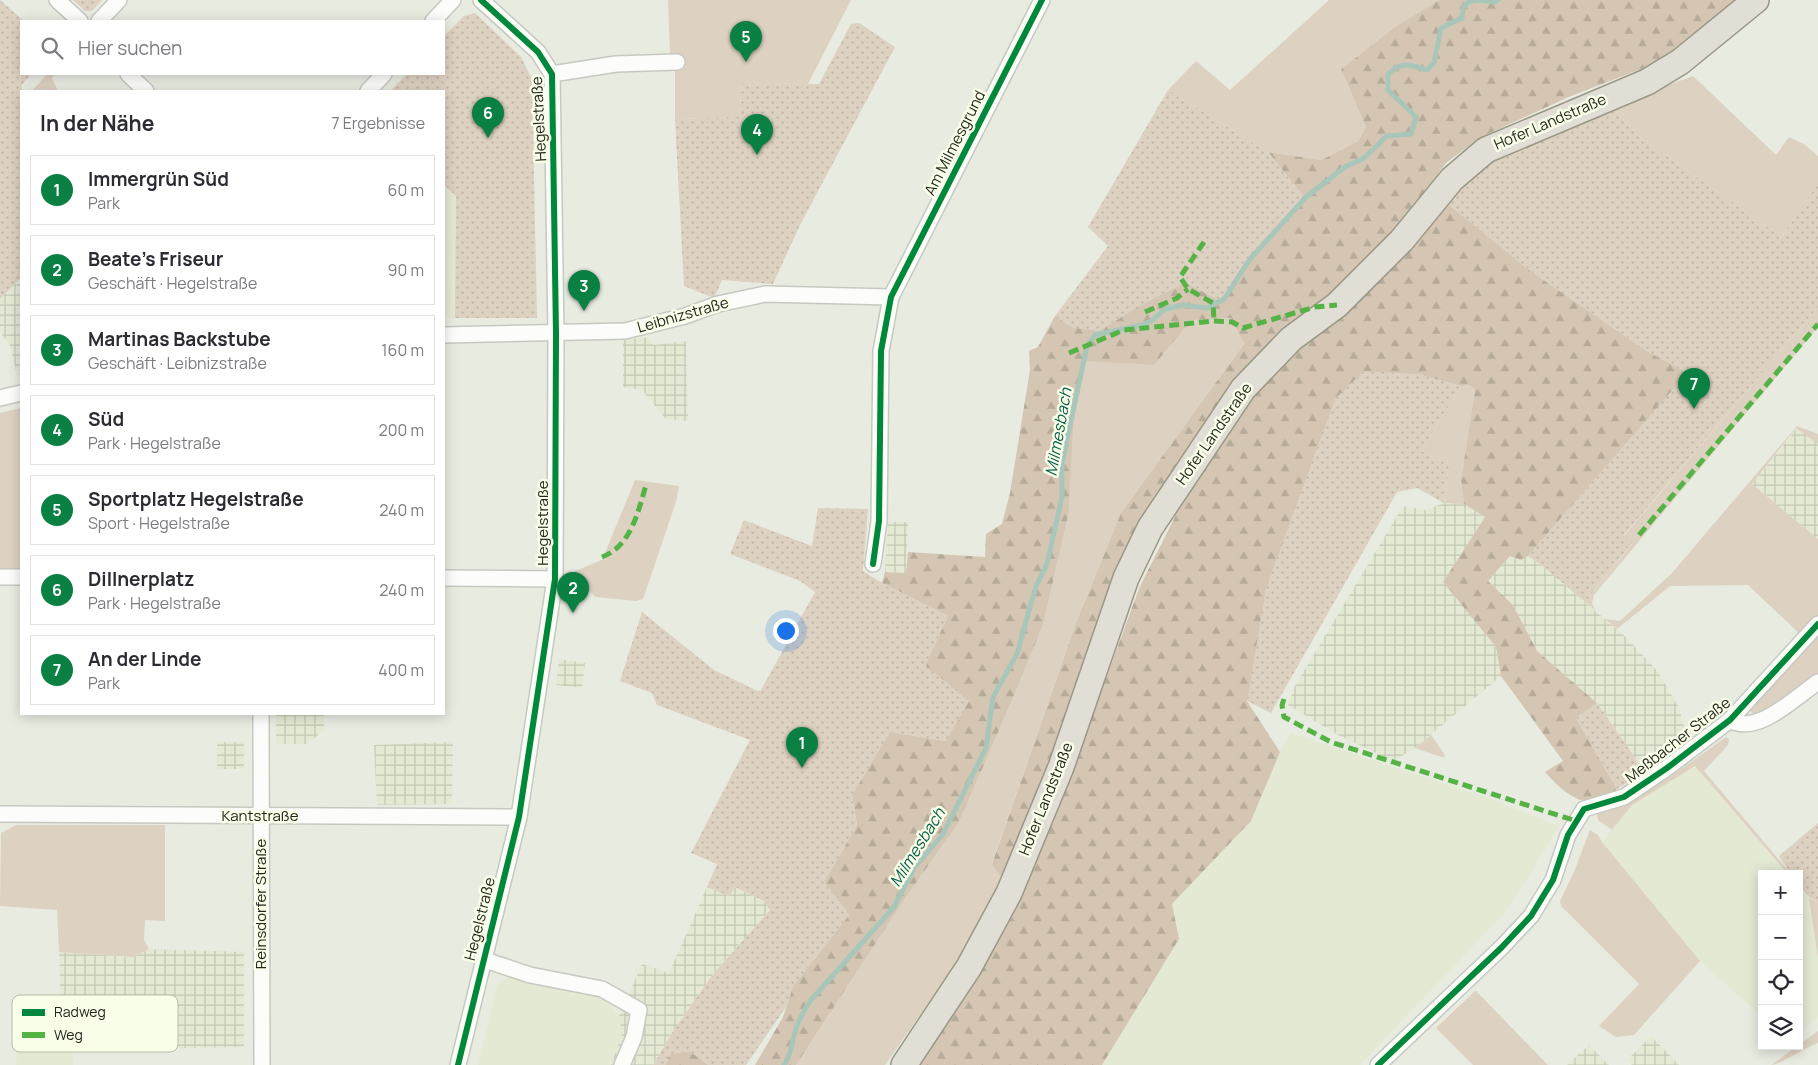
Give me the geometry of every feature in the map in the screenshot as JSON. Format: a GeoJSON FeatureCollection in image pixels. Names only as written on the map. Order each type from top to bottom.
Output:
{"type":"FeatureCollection","features":[{"type":"Feature","properties":{"kind":"main road","name":"Hofer Landstraße"},"geometry":{"type":"LineString","coordinates":[[904,1065],[969,967],[1009,893],[1061,767],[1126,578],[1150,528],[1243,389],[1291,339],[1338,305],[1402,240],[1452,179],[1486,150],[1647,82],[1680,62],[1756,0]]}},
{"type":"Feature","properties":{"kind":"street"},"geometry":{"type":"LineString","coordinates":[[57,0],[79,20]]}},
{"type":"Feature","properties":{"kind":"street"},"geometry":{"type":"LineString","coordinates":[[100,20],[119,0]]}},
{"type":"Feature","properties":{"kind":"street"},"geometry":{"type":"LineString","coordinates":[[434,20],[453,0]]}},
{"type":"Feature","properties":{"kind":"street","name":"Hegelstraße"},"geometry":{"type":"LineString","coordinates":[[458,1065],[482,959],[519,817],[555,579],[556,334],[552,74],[538,52],[482,0]]}},
{"type":"Feature","properties":{"kind":"street","name":"Am Milmesgrund"},"geometry":{"type":"LineString","coordinates":[[873,564],[879,521],[880,351],[891,297],[1042,0]]}},
{"type":"Feature","properties":{"kind":"street","name":"Hegelstraße"},"geometry":{"type":"LineString","coordinates":[[552,74],[616,64],[676,62]]}},
{"type":"Feature","properties":{"kind":"street"},"geometry":{"type":"LineString","coordinates":[[129,75],[145,90]]}},
{"type":"Feature","properties":{"kind":"street"},"geometry":{"type":"LineString","coordinates":[[369,90],[383,75]]}},
{"type":"Feature","properties":{"kind":"street","name":"Leibnizstraße"},"geometry":{"type":"LineString","coordinates":[[445,335],[556,334],[634,329],[685,316],[718,304],[765,294],[891,297]]}},
{"type":"Feature","properties":{"kind":"street"},"geometry":{"type":"LineString","coordinates":[[0,398],[20,393]]}},
{"type":"Feature","properties":{"kind":"street"},"geometry":{"type":"LineString","coordinates":[[1,577],[20,577]]}},
{"type":"Feature","properties":{"kind":"street"},"geometry":{"type":"LineString","coordinates":[[445,578],[555,579]]}},
{"type":"Feature","properties":{"kind":"street","name":"Meßbacher Straße"},"geometry":{"type":"LineString","coordinates":[[1378,1065],[1502,947],[1531,916],[1553,880],[1568,835],[1584,809],[1624,798],[1730,720],[1818,624]]}},
{"type":"Feature","properties":{"kind":"street"},"geometry":{"type":"LineString","coordinates":[[1730,720],[1737,724],[1747,724],[1768,718],[1818,682]]}},
{"type":"Feature","properties":{"kind":"street","name":"Reinsdorfer Straße"},"geometry":{"type":"LineString","coordinates":[[261,715],[262,1065]]}},
{"type":"Feature","properties":{"kind":"street","name":"Kantstraße"},"geometry":{"type":"LineString","coordinates":[[0,814],[519,817]]}},
{"type":"Feature","properties":{"kind":"street"},"geometry":{"type":"LineString","coordinates":[[482,959],[530,975],[602,988],[639,1010],[634,1037],[622,1065]]}},
{"type":"Feature","properties":{"kind":"shaded area"},"geometry":{"type":"Polygon","coordinates":[[[0,0],[23,20],[20,20],[20,75],[30,75],[21,86],[23,90],[20,90],[20,279],[0,299],[0,0]]]}},
{"type":"Feature","properties":{"kind":"shaded area"},"geometry":{"type":"Polygon","coordinates":[[[73,0],[102,0],[92,11],[85,11],[73,0]]]}},
{"type":"Feature","properties":{"kind":"shaded area"},"geometry":{"type":"Polygon","coordinates":[[[668,0],[851,0],[808,84],[742,83],[739,117],[675,119],[675,71],[670,53],[668,0]]]}},
{"type":"Feature","properties":{"kind":"shaded area"},"geometry":{"type":"Polygon","coordinates":[[[1329,0],[1439,0],[1395,27],[1341,69],[1366,127],[1358,141],[1321,160],[1268,152],[1168,90],[1196,61],[1230,90],[1329,0]]]}},
{"type":"Feature","properties":{"kind":"shaded area"},"geometry":{"type":"Polygon","coordinates":[[[475,13],[521,57],[532,79],[537,318],[455,318],[456,196],[445,186],[445,90],[391,90],[406,75],[445,75],[445,35],[464,16],[475,13]]]}},
{"type":"Feature","properties":{"kind":"shaded area"},"geometry":{"type":"Polygon","coordinates":[[[859,23],[895,47],[801,223],[773,284],[722,280],[714,298],[684,286],[675,119],[739,117],[742,83],[819,84],[851,24],[859,23]]]}},
{"type":"Feature","properties":{"kind":"shaded area"},"geometry":{"type":"Polygon","coordinates":[[[46,75],[54,75],[52,78],[58,90],[33,90],[46,75]]]}},
{"type":"Feature","properties":{"kind":"shaded area"},"geometry":{"type":"Polygon","coordinates":[[[1693,76],[1776,155],[1789,137],[1804,144],[1818,156],[1818,185],[1798,210],[1782,237],[1641,138],[1611,106],[1693,76]]]}},
{"type":"Feature","properties":{"kind":"shaded area"},"geometry":{"type":"Polygon","coordinates":[[[1168,90],[1268,152],[1304,197],[1249,259],[1230,291],[1219,300],[1185,282],[1143,304],[1099,331],[1074,328],[1055,316],[1108,246],[1088,227],[1168,90]]]}},
{"type":"Feature","properties":{"kind":"shaded area"},"geometry":{"type":"Polygon","coordinates":[[[1611,106],[1641,138],[1782,237],[1798,210],[1818,185],[1818,307],[1624,535],[1632,543],[1585,602],[1528,556],[1687,373],[1647,351],[1532,272],[1447,203],[1488,164],[1537,134],[1611,106]]]}},
{"type":"Feature","properties":{"kind":"shaded area"},"geometry":{"type":"Polygon","coordinates":[[[445,186],[456,196],[455,318],[445,318],[445,186]]]}},
{"type":"Feature","properties":{"kind":"shaded area"},"geometry":{"type":"Polygon","coordinates":[[[20,279],[20,374],[17,375],[10,345],[0,332],[0,299],[20,279]]]}},
{"type":"Feature","properties":{"kind":"shaded area"},"geometry":{"type":"Polygon","coordinates":[[[1818,307],[1818,327],[1594,595],[1592,603],[1595,610],[1585,602],[1632,544],[1624,536],[1818,307]]]}},
{"type":"Feature","properties":{"kind":"shaded area"},"geometry":{"type":"Polygon","coordinates":[[[1231,318],[1244,344],[1121,513],[1076,623],[992,863],[1003,880],[963,954],[885,1065],[796,1065],[904,900],[959,822],[1043,625],[1069,512],[1075,396],[1084,360],[1154,365],[1192,320],[1231,318]]]}},
{"type":"Feature","properties":{"kind":"shaded area"},"geometry":{"type":"Polygon","coordinates":[[[650,337],[653,345],[686,341],[688,421],[666,419],[642,390],[623,387],[623,340],[650,337]]]}},
{"type":"Feature","properties":{"kind":"shaded area"},"geometry":{"type":"Polygon","coordinates":[[[1364,371],[1417,374],[1461,386],[1421,451],[1449,465],[1444,503],[1417,488],[1397,492],[1271,713],[1247,701],[1266,588],[1335,399],[1364,371]]]}},
{"type":"Feature","properties":{"kind":"shaded area"},"geometry":{"type":"Polygon","coordinates":[[[1469,385],[1475,390],[1461,480],[1464,504],[1444,503],[1449,465],[1421,451],[1461,386],[1469,385]]]}},
{"type":"Feature","properties":{"kind":"shaded area"},"geometry":{"type":"Polygon","coordinates":[[[20,408],[20,570],[0,570],[0,413],[20,408]]]}},
{"type":"Feature","properties":{"kind":"shaded area"},"geometry":{"type":"Polygon","coordinates":[[[1797,426],[1818,434],[1818,444],[1796,428],[1752,484],[1818,539],[1818,615],[1802,636],[1748,585],[1670,586],[1617,629],[1605,619],[1620,621],[1672,573],[1797,426]]]}},
{"type":"Feature","properties":{"kind":"shaded area"},"geometry":{"type":"Polygon","coordinates":[[[1797,428],[1818,444],[1818,539],[1752,484],[1797,428]]]}},
{"type":"Feature","properties":{"kind":"shaded area"},"geometry":{"type":"Polygon","coordinates":[[[635,480],[679,486],[676,502],[643,599],[636,601],[595,597],[589,590],[575,587],[573,572],[611,556],[605,553],[635,480]]]}},
{"type":"Feature","properties":{"kind":"shaded area"},"geometry":{"type":"Polygon","coordinates":[[[1444,503],[1464,504],[1485,517],[1444,583],[1496,647],[1501,676],[1415,748],[1393,761],[1338,735],[1288,705],[1295,686],[1403,506],[1426,510],[1444,503]]]}},
{"type":"Feature","properties":{"kind":"shaded area"},"geometry":{"type":"Polygon","coordinates":[[[818,508],[868,509],[863,571],[882,583],[948,616],[925,665],[969,701],[946,741],[890,732],[852,795],[857,825],[824,882],[849,915],[793,986],[786,1007],[746,1065],[708,1065],[690,1051],[671,1054],[665,1065],[653,1065],[674,1030],[711,977],[770,910],[764,901],[735,887],[729,896],[707,887],[717,864],[691,853],[750,740],[657,705],[652,693],[620,681],[642,612],[714,670],[758,691],[761,690],[815,592],[800,581],[730,554],[744,520],[812,546],[818,508]]]}},
{"type":"Feature","properties":{"kind":"shaded area"},"geometry":{"type":"Polygon","coordinates":[[[888,522],[908,522],[906,573],[885,572],[888,522]]]}},
{"type":"Feature","properties":{"kind":"shaded area"},"geometry":{"type":"Polygon","coordinates":[[[1510,556],[1521,560],[1528,556],[1544,567],[1627,638],[1658,672],[1679,708],[1690,748],[1645,772],[1597,703],[1537,651],[1513,605],[1488,581],[1510,556]]]}},
{"type":"Feature","properties":{"kind":"shaded area"},"geometry":{"type":"Polygon","coordinates":[[[1818,631],[1818,674],[1779,705],[1762,713],[1754,714],[1750,711],[1752,705],[1818,631]]]}},
{"type":"Feature","properties":{"kind":"shaded area"},"geometry":{"type":"Polygon","coordinates":[[[559,659],[585,663],[582,688],[556,685],[559,659]]]}},
{"type":"Feature","properties":{"kind":"shaded area"},"geometry":{"type":"Polygon","coordinates":[[[1597,703],[1645,772],[1617,789],[1576,718],[1597,703]]]}},
{"type":"Feature","properties":{"kind":"shaded area"},"geometry":{"type":"Polygon","coordinates":[[[276,715],[324,715],[324,730],[307,744],[276,744],[276,715]]]}},
{"type":"Feature","properties":{"kind":"shaded area"},"geometry":{"type":"Polygon","coordinates":[[[1291,733],[1485,797],[1559,826],[1509,908],[1360,1065],[1102,1065],[1179,940],[1172,904],[1251,821],[1279,755],[1291,733]]]}},
{"type":"Feature","properties":{"kind":"shaded area"},"geometry":{"type":"Polygon","coordinates":[[[1431,735],[1445,755],[1444,758],[1415,748],[1431,735]]]}},
{"type":"Feature","properties":{"kind":"shaded area"},"geometry":{"type":"Polygon","coordinates":[[[1726,737],[1729,739],[1728,745],[1704,771],[1788,870],[1785,870],[1695,766],[1632,805],[1612,830],[1598,820],[1597,815],[1600,811],[1632,798],[1674,774],[1726,737]]]}},
{"type":"Feature","properties":{"kind":"shaded area"},"geometry":{"type":"Polygon","coordinates":[[[217,742],[244,742],[244,769],[217,769],[217,742]]]}},
{"type":"Feature","properties":{"kind":"shaded area"},"geometry":{"type":"Polygon","coordinates":[[[453,742],[452,804],[377,805],[374,745],[453,742]]]}},
{"type":"Feature","properties":{"kind":"shaded area"},"geometry":{"type":"Polygon","coordinates":[[[1695,766],[1785,870],[1758,870],[1758,1013],[1700,961],[1602,842],[1632,805],[1695,766]]]}},
{"type":"Feature","properties":{"kind":"shaded area"},"geometry":{"type":"Polygon","coordinates":[[[1818,823],[1818,903],[1803,889],[1803,870],[1788,870],[1779,856],[1818,823]]]}},
{"type":"Feature","properties":{"kind":"shaded area"},"geometry":{"type":"Polygon","coordinates":[[[16,825],[165,825],[165,921],[145,920],[144,940],[149,949],[133,957],[59,952],[57,910],[0,906],[1,833],[16,825]]]}},
{"type":"Feature","properties":{"kind":"shaded area"},"geometry":{"type":"Polygon","coordinates":[[[1590,830],[1598,835],[1700,961],[1634,1035],[1616,1037],[1599,1026],[1639,984],[1561,906],[1560,901],[1574,872],[1590,830]]]}},
{"type":"Feature","properties":{"kind":"shaded area"},"geometry":{"type":"Polygon","coordinates":[[[707,887],[729,896],[735,887],[764,901],[770,910],[711,977],[674,1030],[653,1065],[611,1065],[622,1036],[619,1016],[642,964],[669,973],[707,887]]]}},
{"type":"Feature","properties":{"kind":"shaded area"},"geometry":{"type":"Polygon","coordinates":[[[1803,891],[1809,898],[1818,958],[1818,1018],[1803,1028],[1803,891]]]}},
{"type":"Feature","properties":{"kind":"shaded area"},"geometry":{"type":"Polygon","coordinates":[[[1809,898],[1818,903],[1818,958],[1809,898]]]}},
{"type":"Feature","properties":{"kind":"shaded area"},"geometry":{"type":"Polygon","coordinates":[[[149,949],[244,952],[244,1047],[178,1048],[178,995],[60,995],[59,952],[133,957],[149,949]]]}},
{"type":"Feature","properties":{"kind":"shaded area"},"geometry":{"type":"Polygon","coordinates":[[[509,976],[592,990],[607,1002],[619,1016],[622,1036],[611,1065],[478,1065],[498,983],[509,976]]]}},
{"type":"Feature","properties":{"kind":"shaded area"},"geometry":{"type":"Polygon","coordinates":[[[1475,991],[1548,1065],[1473,1065],[1436,1028],[1475,991]]]}},
{"type":"Feature","properties":{"kind":"shaded area"},"geometry":{"type":"Polygon","coordinates":[[[1818,1031],[1818,1043],[1771,1065],[1792,1050],[1803,1050],[1803,1042],[1818,1031]]]}},
{"type":"Feature","properties":{"kind":"shaded area"},"geometry":{"type":"Polygon","coordinates":[[[1651,1036],[1679,1065],[1632,1065],[1627,1060],[1651,1036]]]}},
{"type":"Feature","properties":{"kind":"shaded area"},"geometry":{"type":"Polygon","coordinates":[[[1589,1045],[1609,1065],[1567,1065],[1589,1045]]]}},
{"type":"Feature","properties":{"kind":"shaded area"},"geometry":{"type":"Polygon","coordinates":[[[17,1052],[73,1052],[73,1065],[16,1065],[17,1052]]]}},
{"type":"Feature","properties":{"kind":"green space"},"geometry":{"type":"Polygon","coordinates":[[[1439,0],[1748,0],[1706,35],[1654,64],[1571,96],[1481,137],[1446,163],[1395,234],[1333,296],[1236,381],[1169,476],[1130,539],[1051,762],[1003,880],[992,864],[1076,623],[1121,513],[1244,344],[1231,318],[1192,320],[1154,365],[1084,361],[1075,396],[1069,512],[1043,625],[959,822],[904,900],[796,1065],[755,1065],[783,1017],[793,986],[849,915],[824,882],[857,825],[852,795],[890,732],[946,741],[925,665],[948,616],[882,583],[885,572],[906,573],[908,552],[985,557],[986,534],[1002,524],[1010,493],[1030,370],[1029,351],[1038,347],[1055,316],[1074,328],[1143,304],[1185,282],[1219,300],[1230,291],[1249,259],[1304,197],[1268,152],[1321,160],[1358,141],[1366,127],[1341,69],[1395,27],[1439,0]]]}},
{"type":"Feature","properties":{"kind":"green space"},"geometry":{"type":"Polygon","coordinates":[[[1447,203],[1532,272],[1647,351],[1688,373],[1528,556],[1521,560],[1510,556],[1488,581],[1513,605],[1537,651],[1597,703],[1576,718],[1617,789],[1602,801],[1586,802],[1570,795],[1545,772],[1563,761],[1501,676],[1496,647],[1443,582],[1485,517],[1464,504],[1461,480],[1475,390],[1469,385],[1461,386],[1417,374],[1247,701],[1280,752],[1251,821],[1172,904],[1179,939],[1102,1065],[915,1065],[981,968],[1019,902],[1072,771],[1140,586],[1191,485],[1248,397],[1447,203]]]}},
{"type":"Feature","properties":{"kind":"green space"},"geometry":{"type":"Polygon","coordinates":[[[690,1051],[708,1065],[665,1065],[670,1054],[690,1051]]]}},
{"type":"Feature","properties":{"kind":"waterway","name":"Milmesbach"},"geometry":{"type":"LineString","coordinates":[[784,1065],[790,1053],[798,1023],[811,1000],[894,907],[914,868],[943,834],[986,748],[993,697],[1017,654],[1036,586],[1047,564],[1062,497],[1062,463],[1087,346],[1095,335],[1142,325],[1153,320],[1165,309],[1183,305],[1207,308],[1224,299],[1250,259],[1306,197],[1345,167],[1364,158],[1387,136],[1411,134],[1416,117],[1388,90],[1388,74],[1402,65],[1411,65],[1427,70],[1434,63],[1441,28],[1462,18],[1465,5],[1476,0]]}},
{"type":"Feature","properties":{"kind":"waterway","name":"Milmesbach"},"geometry":{"type":"LineString","coordinates":[[1477,0],[1495,2],[1498,0]]}},
{"type":"Feature","properties":{"kind":"marked path"},"geometry":{"type":"LineString","coordinates":[[1204,242],[1180,277],[1188,289],[1213,303],[1214,321]]}},
{"type":"Feature","properties":{"kind":"marked path"},"geometry":{"type":"LineString","coordinates":[[1145,312],[1177,298],[1188,289]]}},
{"type":"Feature","properties":{"kind":"marked path"},"geometry":{"type":"LineString","coordinates":[[1069,353],[1124,330],[1214,321],[1232,322],[1243,328],[1315,307],[1337,305]]}},
{"type":"Feature","properties":{"kind":"marked path"},"geometry":{"type":"LineString","coordinates":[[1639,535],[1818,324]]}},
{"type":"Feature","properties":{"kind":"marked path"},"geometry":{"type":"LineString","coordinates":[[602,557],[612,552],[627,537],[636,517],[646,485]]}},
{"type":"Feature","properties":{"kind":"marked path"},"geometry":{"type":"LineString","coordinates":[[1284,699],[1282,705],[1284,717],[1331,742],[1576,821]]}},
{"type":"Feature","properties":{"kind":"cycle path"},"geometry":{"type":"LineString","coordinates":[[458,1065],[519,817],[555,579],[556,334],[552,74],[538,52],[481,0]]}},
{"type":"Feature","properties":{"kind":"cycle path"},"geometry":{"type":"LineString","coordinates":[[873,564],[879,521],[881,351],[891,297],[1042,0]]}},
{"type":"Feature","properties":{"kind":"cycle path"},"geometry":{"type":"LineString","coordinates":[[1378,1065],[1502,947],[1531,916],[1553,880],[1568,835],[1584,809],[1624,797],[1667,768],[1730,720],[1818,624]]}},
{"type":"Feature","properties":{"kind":"place","name":"Sportplatz Hegelstraße"},"geometry":{"type":"Point","coordinates":[746,62]}},
{"type":"Feature","properties":{"kind":"place","name":"Dillnerplatz"},"geometry":{"type":"Point","coordinates":[488,138]}},
{"type":"Feature","properties":{"kind":"place","name":"Süd"},"geometry":{"type":"Point","coordinates":[757,155]}},
{"type":"Feature","properties":{"kind":"place","name":"Martinas Backstube"},"geometry":{"type":"Point","coordinates":[584,311]}},
{"type":"Feature","properties":{"kind":"place","name":"An der Linde"},"geometry":{"type":"Point","coordinates":[1694,409]}},
{"type":"Feature","properties":{"kind":"place","name":"Beate's Friseur"},"geometry":{"type":"Point","coordinates":[573,613]}},
{"type":"Feature","properties":{"kind":"place","name":"Immergrün Süd"},"geometry":{"type":"Point","coordinates":[802,768]}}]}
